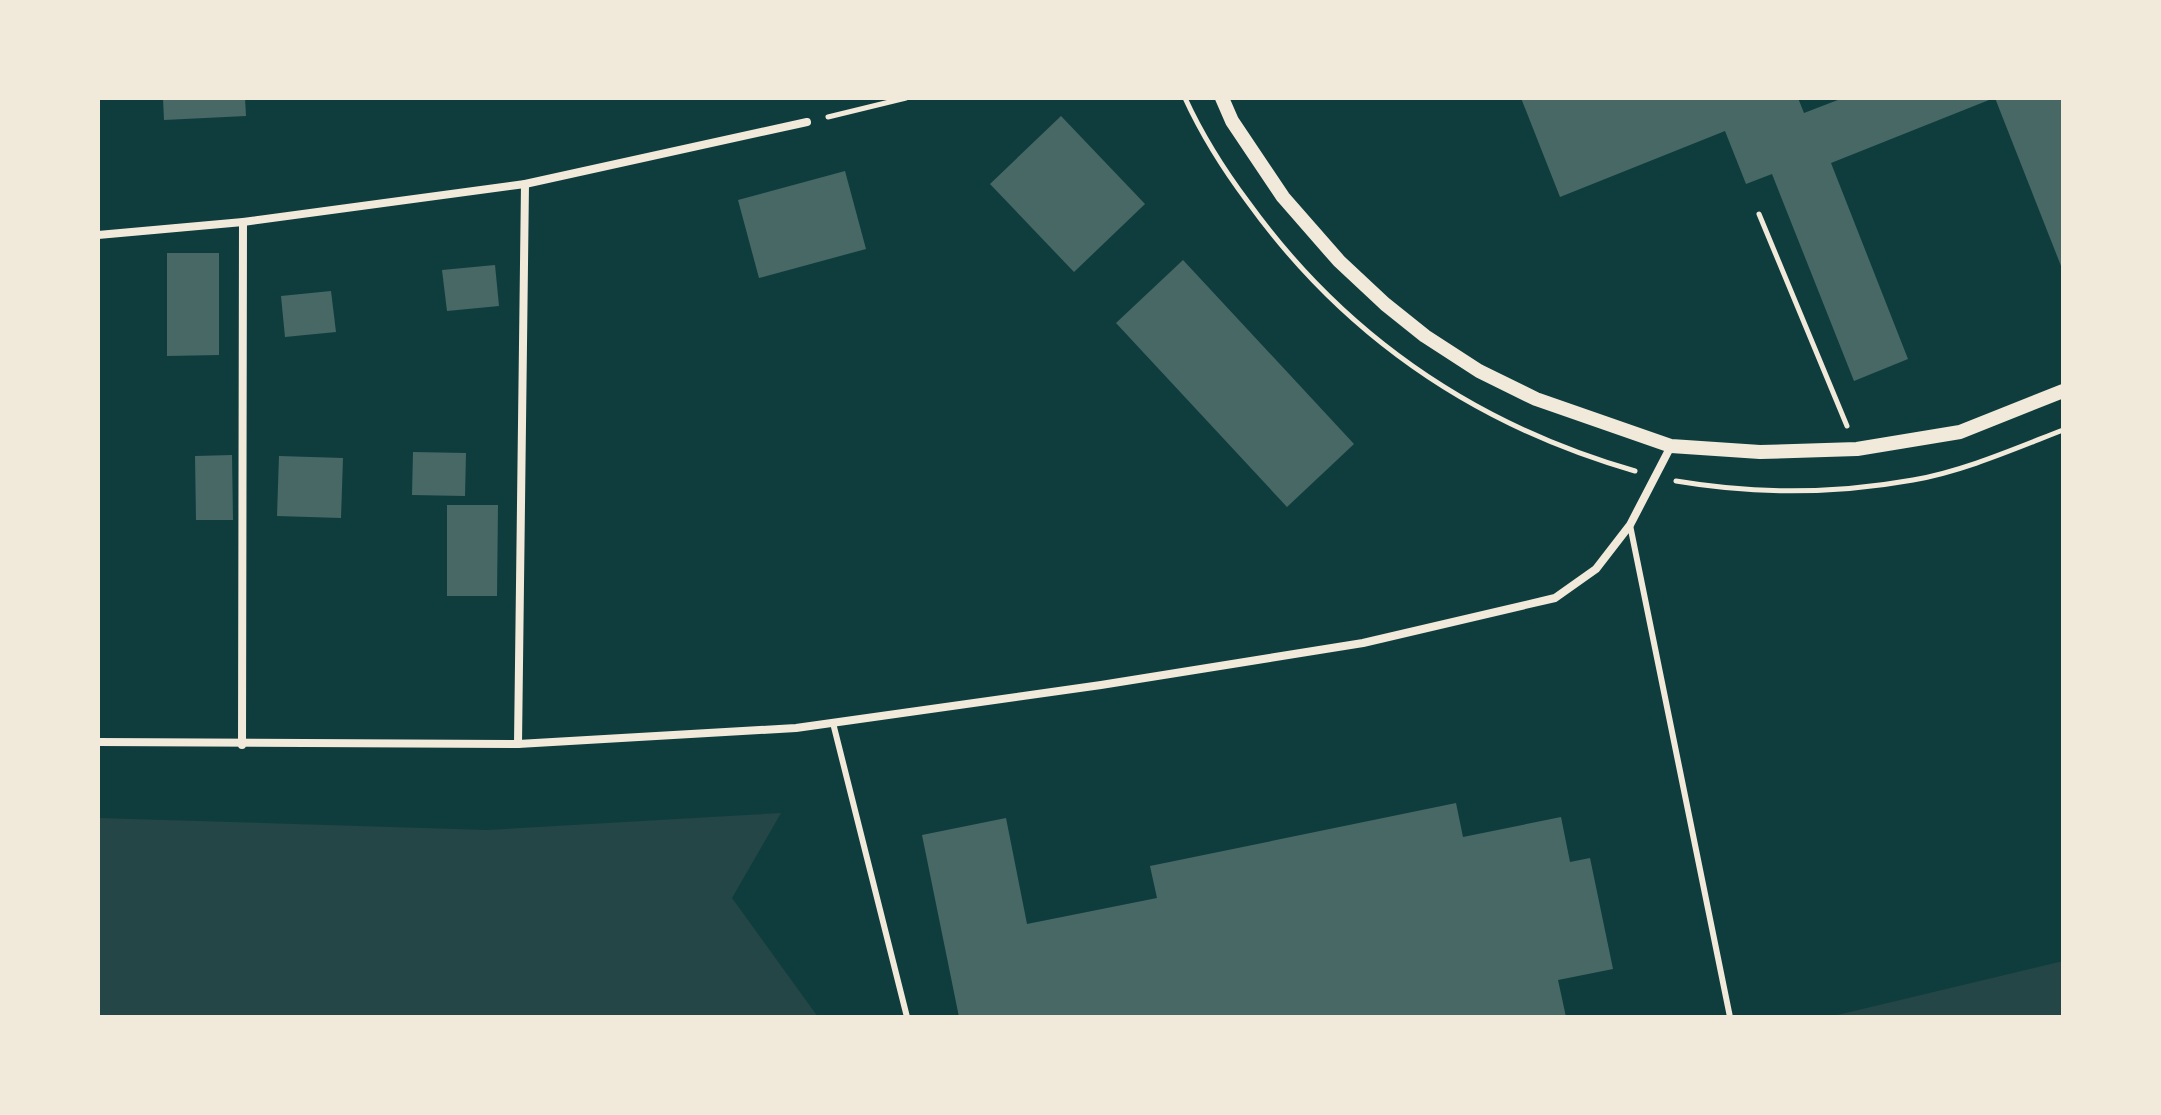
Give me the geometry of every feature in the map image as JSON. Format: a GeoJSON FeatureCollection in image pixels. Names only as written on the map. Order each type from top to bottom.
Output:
{"type":"FeatureCollection","features":[{"type":"Feature","properties":{"kind":"street"},"geometry":{"type":"LineString","coordinates":[[1222,98],[1232,121],[1283,197],[1339,261],[1425,336],[1479,371],[1536,399],[1671,446],[1760,452],[1857,449],[1960,432],[2063,391]]}},
{"type":"Feature","properties":{"kind":"street"},"geometry":{"type":"LineString","coordinates":[[98,235],[243,222],[525,184],[807,122]]}},
{"type":"Feature","properties":{"kind":"street"},"geometry":{"type":"LineString","coordinates":[[518,744],[525,184]]}},
{"type":"Feature","properties":{"kind":"street"},"geometry":{"type":"LineString","coordinates":[[242,745],[243,222]]}},
{"type":"Feature","properties":{"kind":"street"},"geometry":{"type":"LineString","coordinates":[[98,742],[518,744],[796,728],[1101,685],[1363,643],[1555,598],[1596,569],[1630,525],[1671,446]]}},
{"type":"Feature","properties":{"kind":"lane"},"geometry":{"type":"LineString","coordinates":[[1630,525],[1730,1017]]}},
{"type":"Feature","properties":{"kind":"lane"},"geometry":{"type":"LineString","coordinates":[[833,723],[907,1017]]}},
{"type":"Feature","properties":{"kind":"path"},"geometry":{"type":"LineString","coordinates":[[807,122],[906,98]]}},
{"type":"Feature","properties":{"kind":"path"},"geometry":{"type":"LineString","coordinates":[[1185,98],[1236,186],[1280,247],[1372,337],[1420,373],[1490,415],[1555,445],[1656,477],[1716,487],[1786,490],[1854,488],[1915,480],[1986,460],[2063,430]]}},
{"type":"Feature","properties":{"kind":"path"},"geometry":{"type":"LineString","coordinates":[[1759,214],[1857,449]]}},
{"type":"Feature","properties":{"kind":"shaded area"},"geometry":{"type":"Polygon","coordinates":[[[781,813],[732,898],[818,1017],[98,1017],[98,818],[487,830],[781,813]]]}},
{"type":"Feature","properties":{"kind":"shaded area"},"geometry":{"type":"Polygon","coordinates":[[[2063,961],[2063,1017],[1829,1017],[2063,961]]]}},
{"type":"Feature","properties":{"kind":"building"},"geometry":{"type":"Polygon","coordinates":[[[163,98],[245,98],[246,116],[164,120],[163,98]]]}},
{"type":"Feature","properties":{"kind":"building"},"geometry":{"type":"Polygon","coordinates":[[[1521,98],[1798,98],[1804,113],[1843,98],[1994,98],[1831,163],[1908,359],[1854,381],[1772,174],[1746,184],[1725,131],[1560,197],[1521,98]]]}},
{"type":"Feature","properties":{"kind":"building"},"geometry":{"type":"Polygon","coordinates":[[[1995,98],[2063,98],[2063,271],[1995,98]]]}},
{"type":"Feature","properties":{"kind":"building"},"geometry":{"type":"Polygon","coordinates":[[[1061,116],[1145,204],[1074,272],[990,184],[1061,116]]]}},
{"type":"Feature","properties":{"kind":"building"},"geometry":{"type":"Polygon","coordinates":[[[845,171],[866,249],[759,278],[738,200],[845,171]]]}},
{"type":"Feature","properties":{"kind":"building"},"geometry":{"type":"Polygon","coordinates":[[[167,253],[219,253],[219,355],[167,356],[167,253]]]}},
{"type":"Feature","properties":{"kind":"building"},"geometry":{"type":"Polygon","coordinates":[[[1183,260],[1354,444],[1287,507],[1116,323],[1183,260]]]}},
{"type":"Feature","properties":{"kind":"building"},"geometry":{"type":"Polygon","coordinates":[[[495,265],[499,306],[447,311],[442,270],[495,265]]]}},
{"type":"Feature","properties":{"kind":"building"},"geometry":{"type":"Polygon","coordinates":[[[331,291],[336,332],[285,337],[281,296],[331,291]]]}},
{"type":"Feature","properties":{"kind":"building"},"geometry":{"type":"Polygon","coordinates":[[[413,452],[466,453],[465,496],[412,495],[413,452]]]}},
{"type":"Feature","properties":{"kind":"building"},"geometry":{"type":"Polygon","coordinates":[[[232,455],[233,520],[196,520],[195,456],[232,455]]]}},
{"type":"Feature","properties":{"kind":"building"},"geometry":{"type":"Polygon","coordinates":[[[279,456],[343,458],[341,518],[277,516],[279,456]]]}},
{"type":"Feature","properties":{"kind":"building"},"geometry":{"type":"Polygon","coordinates":[[[447,505],[498,505],[497,596],[447,596],[447,505]]]}},
{"type":"Feature","properties":{"kind":"building"},"geometry":{"type":"Polygon","coordinates":[[[1456,803],[1463,837],[1561,817],[1570,862],[1590,858],[1613,969],[1558,980],[1566,1017],[959,1017],[922,835],[1006,818],[1027,924],[1157,898],[1150,866],[1456,803]]]}}]}
